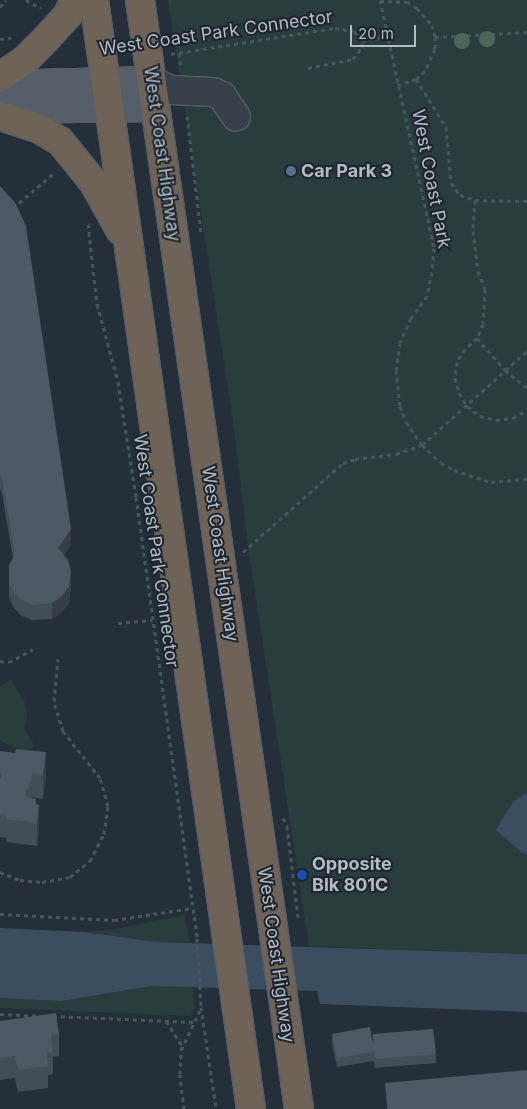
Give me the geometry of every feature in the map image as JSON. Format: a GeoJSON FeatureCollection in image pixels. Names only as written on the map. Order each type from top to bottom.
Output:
{"type":"FeatureCollection","features":[{"type":"Feature","properties":{"kind":"highway"},"geometry":{"type":"LineString","coordinates":[[0,77],[25,60],[47,38],[68,14],[74,0]]}},
{"type":"Feature","properties":{"kind":"highway"},"geometry":{"type":"LineString","coordinates":[[94,0],[106,96],[130,247],[251,1109]]}},
{"type":"Feature","properties":{"kind":"highway","name":"West Coast Highway"},"geometry":{"type":"LineString","coordinates":[[140,0],[299,1109]]}},
{"type":"Feature","properties":{"kind":"highway"},"geometry":{"type":"LineString","coordinates":[[0,116],[38,128],[60,141],[94,182],[130,247]]}},
{"type":"Feature","properties":{"kind":"main road"},"geometry":{"type":"LineString","coordinates":[[0,109],[106,96],[151,82]]}},
{"type":"Feature","properties":{"kind":"main road"},"geometry":{"type":"LineString","coordinates":[[0,85],[106,96]]}},
{"type":"Feature","properties":{"kind":"lane"},"geometry":{"type":"LineString","coordinates":[[151,82],[171,90],[213,92],[222,96],[236,117]]}},
{"type":"Feature","properties":{"kind":"path"},"geometry":{"type":"LineString","coordinates":[[0,7],[6,0]]}},
{"type":"Feature","properties":{"kind":"path"},"geometry":{"type":"LineString","coordinates":[[26,0],[44,10]]}},
{"type":"Feature","properties":{"kind":"path"},"geometry":{"type":"LineString","coordinates":[[380,0],[408,1],[426,15],[432,25],[435,36],[435,49],[432,61],[425,71],[416,79],[398,85]]}},
{"type":"Feature","properties":{"kind":"path","name":"West Coast Park"},"geometry":{"type":"LineString","coordinates":[[380,0],[434,248],[428,290],[411,318],[400,343],[396,370],[400,406],[406,422],[422,445],[441,463],[463,475],[490,482],[527,479]]}},
{"type":"Feature","properties":{"kind":"path","name":"West Coast Park Connector"},"geometry":{"type":"LineString","coordinates":[[151,82],[335,28],[354,31],[362,41]]}},
{"type":"Feature","properties":{"kind":"path"},"geometry":{"type":"LineString","coordinates":[[435,36],[527,32]]}},
{"type":"Feature","properties":{"kind":"path"},"geometry":{"type":"LineString","coordinates":[[308,68],[354,59],[362,47],[362,41],[388,36]]}},
{"type":"Feature","properties":{"kind":"path"},"geometry":{"type":"LineString","coordinates":[[416,79],[446,127],[451,183],[460,195],[475,200],[527,201]]}},
{"type":"Feature","properties":{"kind":"path"},"geometry":{"type":"LineString","coordinates":[[9,212],[60,167]]}},
{"type":"Feature","properties":{"kind":"path"},"geometry":{"type":"LineString","coordinates":[[475,200],[474,239],[478,271],[485,289],[484,324],[477,338],[465,348],[457,362],[455,378],[459,393],[467,406],[480,416],[496,420],[513,418],[527,410]]}},
{"type":"Feature","properties":{"kind":"path","name":"West Coast Park Connector"},"geometry":{"type":"LineString","coordinates":[[86,216],[97,304],[118,382],[197,938],[201,1007],[182,1046],[180,1074],[184,1109]]}},
{"type":"Feature","properties":{"kind":"path"},"geometry":{"type":"LineString","coordinates":[[477,338],[506,370],[527,388]]}},
{"type":"Feature","properties":{"kind":"path"},"geometry":{"type":"LineString","coordinates":[[240,554],[343,463],[355,458],[396,454],[422,445],[527,351]]}},
{"type":"Feature","properties":{"kind":"path"},"geometry":{"type":"LineString","coordinates":[[118,623],[152,620]]}},
{"type":"Feature","properties":{"kind":"path"},"geometry":{"type":"LineString","coordinates":[[0,661],[9,662],[33,649]]}},
{"type":"Feature","properties":{"kind":"path"},"geometry":{"type":"LineString","coordinates":[[0,872],[20,880],[42,882],[70,877],[90,860],[104,834],[108,806],[100,778],[63,731],[54,701],[58,659]]}},
{"type":"Feature","properties":{"kind":"path"},"geometry":{"type":"LineString","coordinates":[[280,810],[288,826],[298,915]]}},
{"type":"Feature","properties":{"kind":"path"},"geometry":{"type":"LineString","coordinates":[[0,914],[114,920],[192,908]]}},
{"type":"Feature","properties":{"kind":"path"},"geometry":{"type":"LineString","coordinates":[[201,1007],[216,1109]]}},
{"type":"Feature","properties":{"kind":"path"},"geometry":{"type":"LineString","coordinates":[[0,1014],[194,1022]]}},
{"type":"Feature","properties":{"kind":"path"},"geometry":{"type":"LineString","coordinates":[[165,1021],[182,1046]]}},
{"type":"Feature","properties":{"kind":"green space"},"geometry":{"type":"Polygon","coordinates":[[[168,0],[527,0],[527,954],[309,946],[249,553],[233,421],[168,0]]]}},
{"type":"Feature","properties":{"kind":"green space"},"geometry":{"type":"Polygon","coordinates":[[[11,680],[25,703],[27,715],[25,730],[35,747],[23,750],[10,746],[0,740],[0,686],[11,680]]]}},
{"type":"Feature","properties":{"kind":"green space"},"geometry":{"type":"Polygon","coordinates":[[[184,915],[190,942],[157,942],[85,932],[116,929],[184,915]]]}},
{"type":"Feature","properties":{"kind":"green space"},"geometry":{"type":"Polygon","coordinates":[[[151,986],[193,987],[194,1008],[191,1016],[0,1008],[0,998],[61,1001],[151,986]]]}},
{"type":"Feature","properties":{"kind":"water"},"geometry":{"type":"Polygon","coordinates":[[[527,793],[527,855],[496,830],[513,802],[527,793]]]}},
{"type":"Feature","properties":{"kind":"water"},"geometry":{"type":"Polygon","coordinates":[[[0,928],[85,932],[157,942],[527,954],[527,1012],[320,1004],[317,991],[151,986],[61,1001],[0,998],[0,928]]]}},
{"type":"Feature","properties":{"kind":"building"},"geometry":{"type":"Polygon","coordinates":[[[0,186],[16,204],[26,226],[71,529],[58,548],[68,560],[71,571],[69,587],[62,596],[52,603],[32,605],[14,593],[9,583],[9,565],[15,555],[0,473],[0,186]]]}},
{"type":"Feature","properties":{"kind":"building"},"geometry":{"type":"Polygon","coordinates":[[[16,749],[46,752],[43,775],[32,774],[29,790],[26,789],[25,797],[36,799],[36,804],[39,805],[37,823],[6,819],[7,815],[0,814],[0,751],[15,753],[16,749]]]}},
{"type":"Feature","properties":{"kind":"building"},"geometry":{"type":"Polygon","coordinates":[[[56,1013],[59,1034],[51,1035],[53,1052],[47,1053],[48,1066],[18,1070],[15,1056],[0,1058],[0,1021],[56,1013]]]}},
{"type":"Feature","properties":{"kind":"building"},"geometry":{"type":"Polygon","coordinates":[[[370,1027],[373,1045],[373,1034],[433,1029],[436,1054],[375,1059],[374,1052],[337,1058],[332,1034],[370,1027]]]}},
{"type":"Feature","properties":{"kind":"building"},"geometry":{"type":"Polygon","coordinates":[[[527,1070],[527,1109],[388,1109],[385,1083],[527,1070]]]}},
{"type":"Feature","properties":{"kind":"place","name":"Car Park 3"},"geometry":{"type":"Point","coordinates":[291,171]}},
{"type":"Feature","properties":{"kind":"place","name":"Opposite Blk 801C"},"geometry":{"type":"Point","coordinates":[302,875]}}]}
